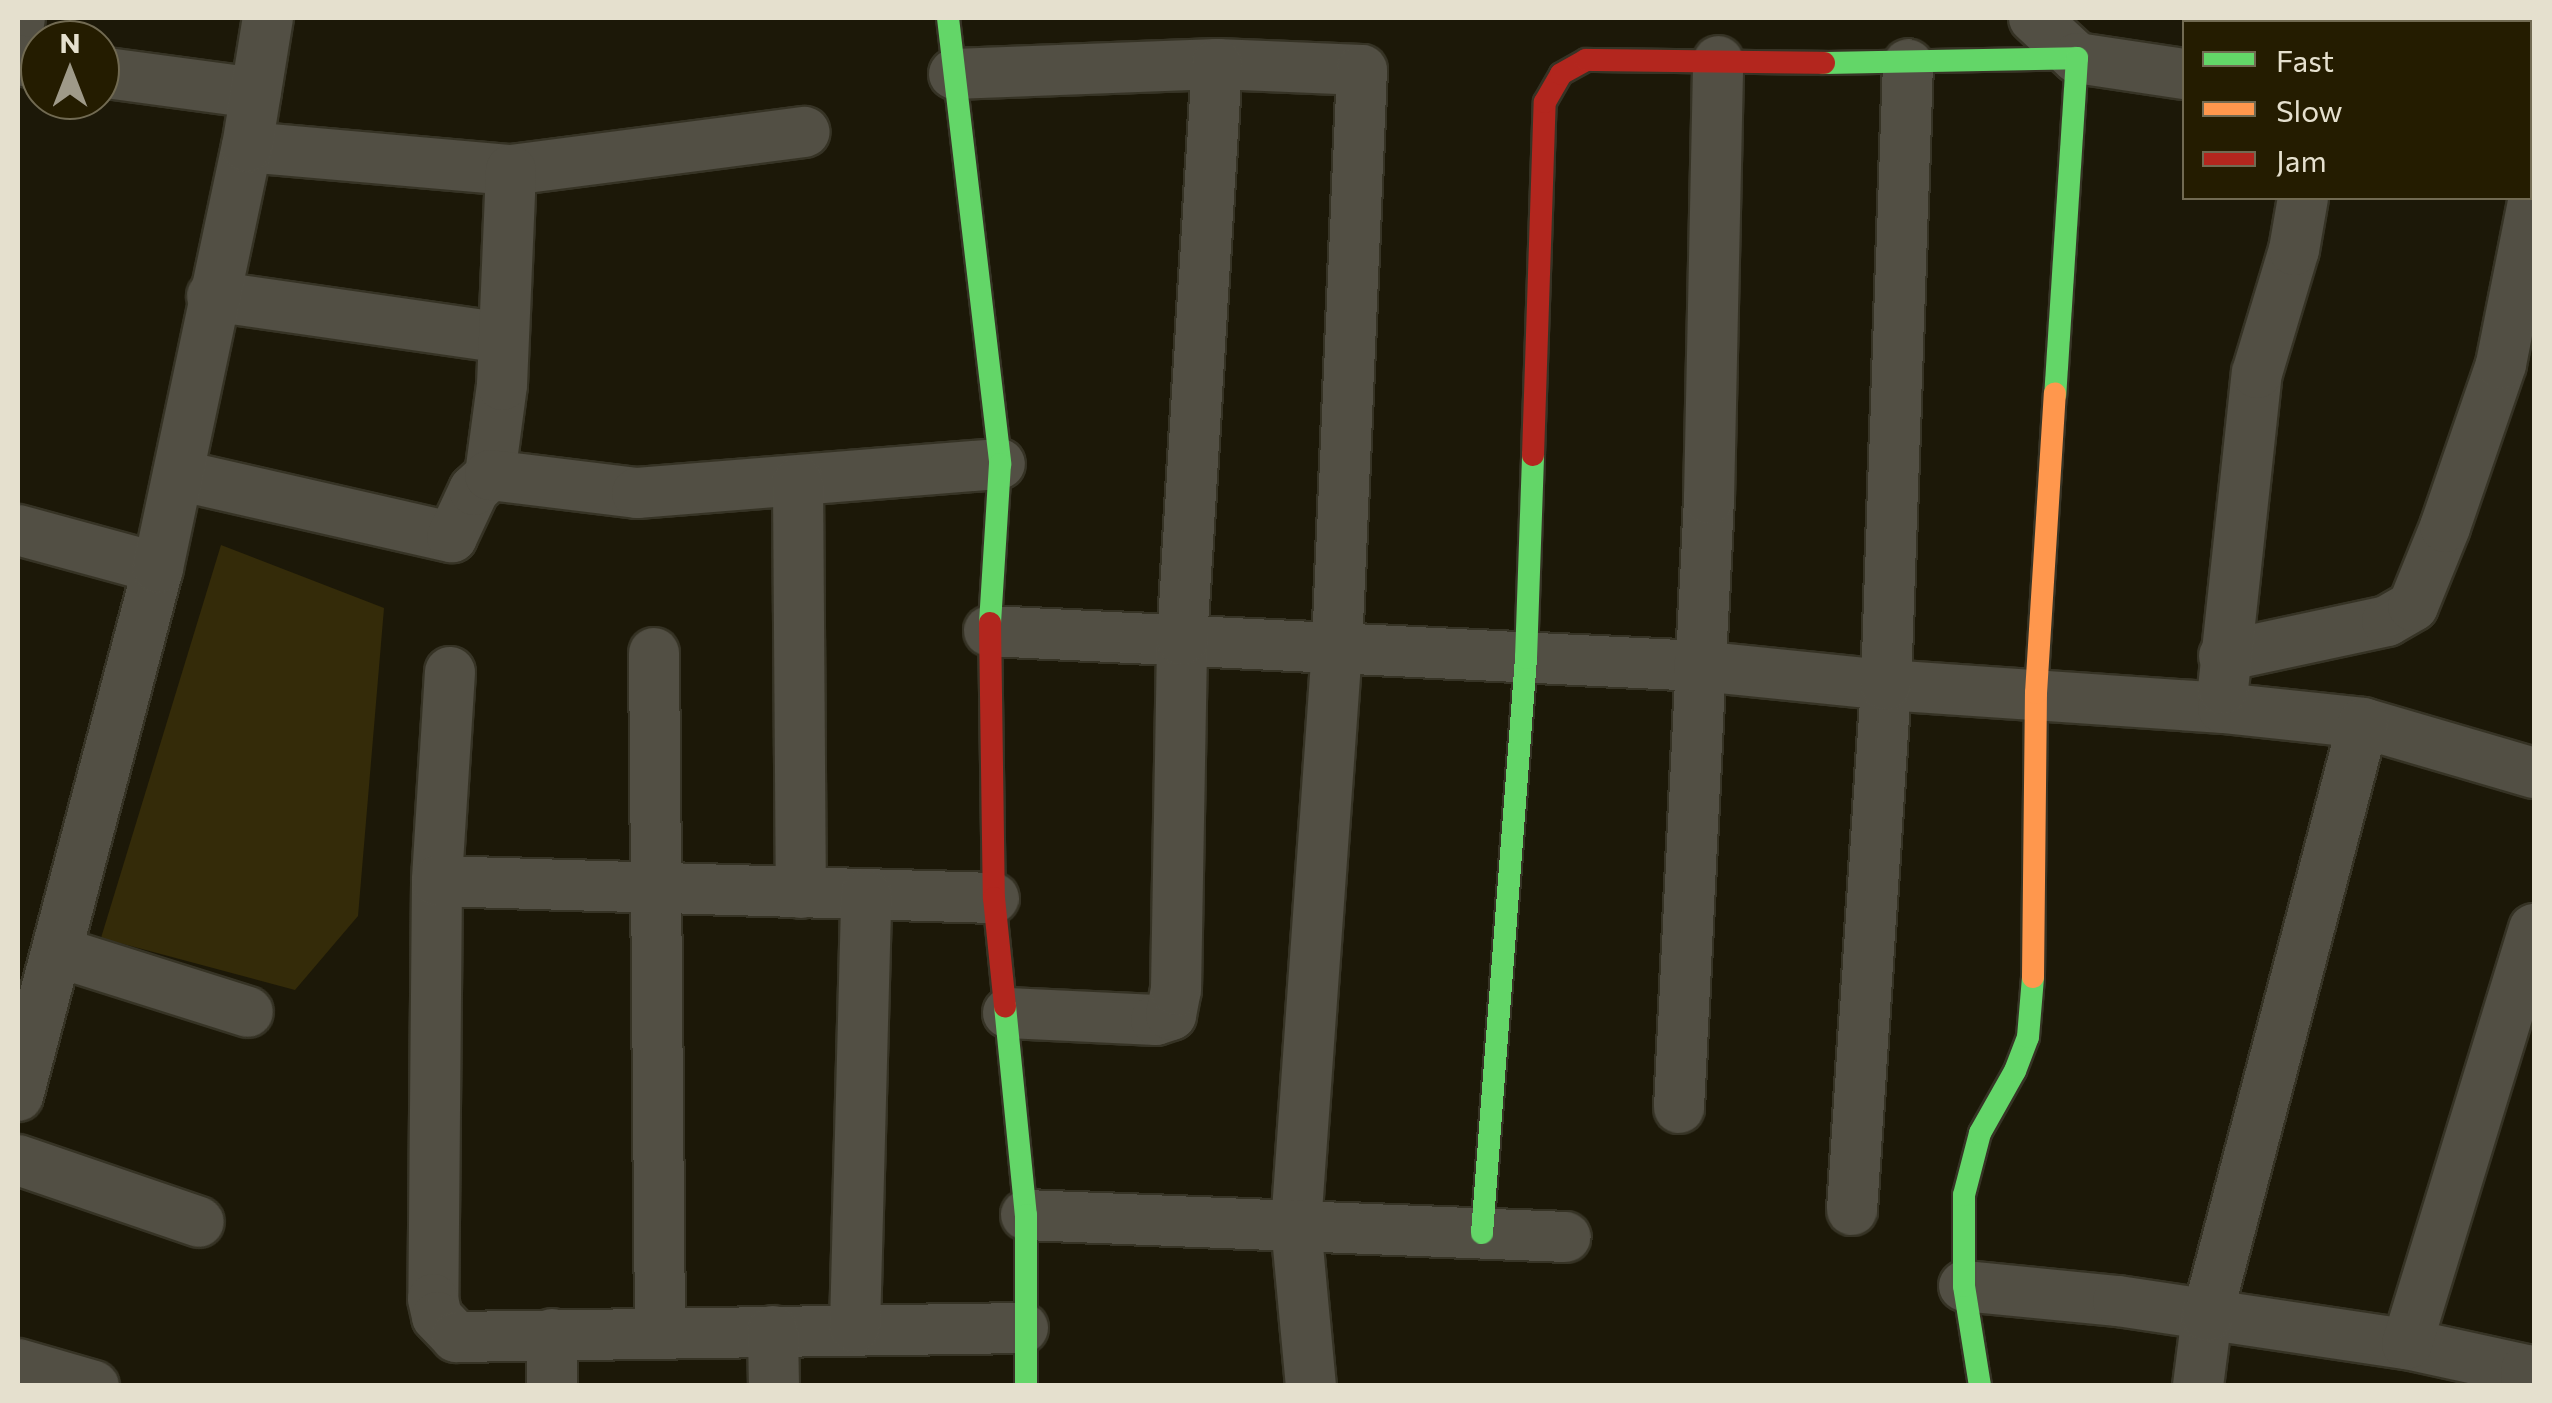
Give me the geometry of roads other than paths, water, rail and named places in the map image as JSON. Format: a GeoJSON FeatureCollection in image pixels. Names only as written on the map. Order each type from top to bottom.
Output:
{"type":"FeatureCollection","features":[{"type":"Feature","properties":{"kind":"street"},"geometry":{"type":"LineString","coordinates":[[18,29],[20,18]]}},
{"type":"Feature","properties":{"kind":"street"},"geometry":{"type":"LineString","coordinates":[[18,1096],[158,568],[246,147],[268,18]]}},
{"type":"Feature","properties":{"kind":"street"},"geometry":{"type":"LineString","coordinates":[[948,18],[1000,464],[989,632],[994,898],[1026,1215],[1026,1386]]}},
{"type":"Feature","properties":{"kind":"street"},"geometry":{"type":"LineString","coordinates":[[2034,18],[2182,73]]}},
{"type":"Feature","properties":{"kind":"street"},"geometry":{"type":"LineString","coordinates":[[1482,1233],[1526,658],[1545,102],[1561,74],[1586,60],[1908,64],[2081,38]]}},
{"type":"Feature","properties":{"kind":"street"},"geometry":{"type":"LineString","coordinates":[[1980,1386],[1964,1286],[1968,1180],[1980,1133],[2015,1072],[2028,1037],[2033,999],[2036,692],[2081,38]]}},
{"type":"Feature","properties":{"kind":"street"},"geometry":{"type":"LineString","coordinates":[[1680,1108],[1709,499],[1718,61]]}},
{"type":"Feature","properties":{"kind":"street"},"geometry":{"type":"LineString","coordinates":[[954,74],[1217,64],[1362,70],[1337,648],[1296,1225],[1311,1386]]}},
{"type":"Feature","properties":{"kind":"street"},"geometry":{"type":"LineString","coordinates":[[1008,1013],[1156,1020],[1170,1014],[1176,990],[1182,640],[1217,64]]}},
{"type":"Feature","properties":{"kind":"street"},"geometry":{"type":"LineString","coordinates":[[1852,1210],[1886,685],[1908,64]]}},
{"type":"Feature","properties":{"kind":"street"},"geometry":{"type":"LineString","coordinates":[[120,75],[256,93]]}},
{"type":"Feature","properties":{"kind":"street"},"geometry":{"type":"LineString","coordinates":[[246,147],[510,170],[805,132]]}},
{"type":"Feature","properties":{"kind":"street"},"geometry":{"type":"LineString","coordinates":[[178,476],[452,537],[474,490],[490,475],[502,385],[510,170]]}},
{"type":"Feature","properties":{"kind":"street"},"geometry":{"type":"LineString","coordinates":[[2224,656],[2387,621],[2412,606],[2518,366],[2534,197]]}},
{"type":"Feature","properties":{"kind":"street"},"geometry":{"type":"LineString","coordinates":[[2223,708],[2224,656],[2257,373],[2294,250],[2304,200]]}},
{"type":"Feature","properties":{"kind":"street"},"geometry":{"type":"LineString","coordinates":[[212,296],[502,338]]}},
{"type":"Feature","properties":{"kind":"street"},"geometry":{"type":"LineString","coordinates":[[490,475],[637,492],[1000,464]]}},
{"type":"Feature","properties":{"kind":"street"},"geometry":{"type":"LineString","coordinates":[[798,482],[800,893]]}},
{"type":"Feature","properties":{"kind":"street"},"geometry":{"type":"LineString","coordinates":[[18,530],[158,568]]}},
{"type":"Feature","properties":{"kind":"street"},"geometry":{"type":"LineString","coordinates":[[989,632],[1699,666],[1886,685],[2036,692],[2223,708],[2363,723],[2534,773]]}},
{"type":"Feature","properties":{"kind":"street"},"geometry":{"type":"LineString","coordinates":[[654,654],[660,1332]]}},
{"type":"Feature","properties":{"kind":"street"},"geometry":{"type":"LineString","coordinates":[[450,672],[437,881],[432,1300],[437,1317],[456,1337],[855,1327],[1024,1328]]}},
{"type":"Feature","properties":{"kind":"street"},"geometry":{"type":"LineString","coordinates":[[2198,1386],[2208,1316],[2363,723]]}},
{"type":"Feature","properties":{"kind":"street"},"geometry":{"type":"LineString","coordinates":[[437,881],[994,898]]}},
{"type":"Feature","properties":{"kind":"street"},"geometry":{"type":"LineString","coordinates":[[855,1327],[866,895]]}},
{"type":"Feature","properties":{"kind":"street"},"geometry":{"type":"LineString","coordinates":[[2407,1344],[2534,929]]}},
{"type":"Feature","properties":{"kind":"street"},"geometry":{"type":"LineString","coordinates":[[58,952],[248,1012]]}},
{"type":"Feature","properties":{"kind":"street"},"geometry":{"type":"LineString","coordinates":[[18,1160],[199,1222]]}},
{"type":"Feature","properties":{"kind":"street"},"geometry":{"type":"LineString","coordinates":[[1026,1215],[1566,1237]]}},
{"type":"Feature","properties":{"kind":"street"},"geometry":{"type":"LineString","coordinates":[[1964,1286],[2118,1301],[2407,1344],[2526,1370],[2527,1386]]}},
{"type":"Feature","properties":{"kind":"street"},"geometry":{"type":"LineString","coordinates":[[773,1332],[774,1386]]}},
{"type":"Feature","properties":{"kind":"street"},"geometry":{"type":"LineString","coordinates":[[552,1334],[552,1386]]}},
{"type":"Feature","properties":{"kind":"street"},"geometry":{"type":"LineString","coordinates":[[18,1364],[94,1386]]}}]}
